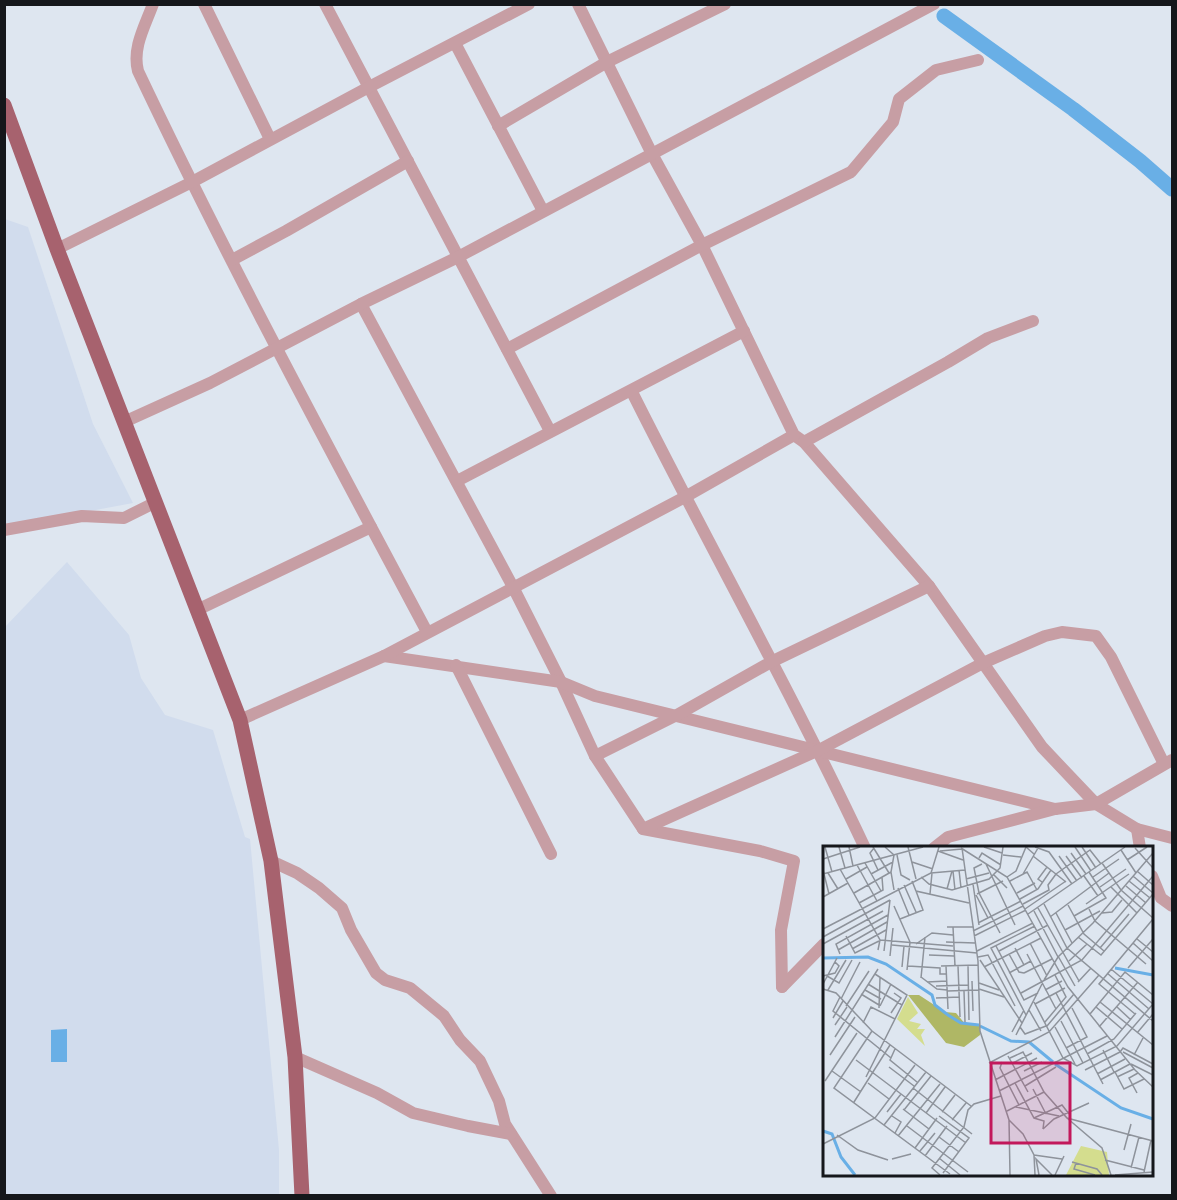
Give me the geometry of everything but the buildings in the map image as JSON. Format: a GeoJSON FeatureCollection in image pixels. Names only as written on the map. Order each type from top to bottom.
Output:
{"type":"FeatureCollection","features":[{"type":"Feature","properties":{"kind":"main road"},"geometry":{"type":"LineString","coordinates":[[4,105],[57,249],[240,720],[271,861],[295,1057],[302,1196]]}},
{"type":"Feature","properties":{"kind":"street"},"geometry":{"type":"LineString","coordinates":[[153,4],[136,49],[136,62],[148,91],[277,349],[427,632]]}},
{"type":"Feature","properties":{"kind":"street"},"geometry":{"type":"LineString","coordinates":[[204,4],[270,140]]}},
{"type":"Feature","properties":{"kind":"street"},"geometry":{"type":"LineString","coordinates":[[57,249],[192,182],[529,4]]}},
{"type":"Feature","properties":{"kind":"street"},"geometry":{"type":"LineString","coordinates":[[578,4],[652,154],[702,245],[799,439],[929,586],[1042,747],[1096,804],[1137,829],[1173,838]]}},
{"type":"Feature","properties":{"kind":"street"},"geometry":{"type":"LineString","coordinates":[[498,126],[607,62],[725,4]]}},
{"type":"Feature","properties":{"kind":"street"},"geometry":{"type":"LineString","coordinates":[[124,422],[210,383],[361,304],[458,257],[933,4]]}},
{"type":"Feature","properties":{"kind":"street"},"geometry":{"type":"LineString","coordinates":[[326,5],[550,431]]}},
{"type":"Feature","properties":{"kind":"street"},"geometry":{"type":"LineString","coordinates":[[455,43],[543,211]]}},
{"type":"Feature","properties":{"kind":"street"},"geometry":{"type":"LineString","coordinates":[[507,349],[702,245],[851,172],[893,122],[899,99],[936,70],[978,60]]}},
{"type":"Feature","properties":{"kind":"street"},"geometry":{"type":"LineString","coordinates":[[232,260],[408,161]]}},
{"type":"Feature","properties":{"kind":"street"},"geometry":{"type":"LineString","coordinates":[[361,304],[513,587],[595,756],[643,829],[760,851],[794,861],[782,930],[782,987],[823,946]]}},
{"type":"Feature","properties":{"kind":"street"},"geometry":{"type":"LineString","coordinates":[[240,720],[384,656],[685,497],[948,362],[988,338],[1033,321]]}},
{"type":"Feature","properties":{"kind":"street"},"geometry":{"type":"LineString","coordinates":[[457,481],[550,431],[632,392],[744,331]]}},
{"type":"Feature","properties":{"kind":"street"},"geometry":{"type":"LineString","coordinates":[[632,392],[771,662],[819,750],[864,846]]}},
{"type":"Feature","properties":{"kind":"street"},"geometry":{"type":"LineString","coordinates":[[4,530],[81,516],[124,518],[156,502]]}},
{"type":"Feature","properties":{"kind":"street"},"geometry":{"type":"LineString","coordinates":[[197,610],[371,527]]}},
{"type":"Feature","properties":{"kind":"street"},"geometry":{"type":"LineString","coordinates":[[595,756],[677,715],[771,662],[929,586]]}},
{"type":"Feature","properties":{"kind":"street"},"geometry":{"type":"LineString","coordinates":[[643,829],[819,750],[983,663],[1045,636],[1062,632],[1096,636],[1111,657],[1168,762],[1096,804],[1054,809],[948,837],[937,846]]}},
{"type":"Feature","properties":{"kind":"street"},"geometry":{"type":"LineString","coordinates":[[384,656],[561,682],[595,696],[1054,809]]}},
{"type":"Feature","properties":{"kind":"street"},"geometry":{"type":"LineString","coordinates":[[456,665],[551,854]]}},
{"type":"Feature","properties":{"kind":"street"},"geometry":{"type":"LineString","coordinates":[[1137,829],[1140,846]]}},
{"type":"Feature","properties":{"kind":"street"},"geometry":{"type":"LineString","coordinates":[[271,861],[304,878],[342,908],[351,930],[376,974],[385,980],[410,988],[444,1016],[460,1040],[480,1061],[499,1101],[505,1124],[551,1196]]}},
{"type":"Feature","properties":{"kind":"street"},"geometry":{"type":"LineString","coordinates":[[1153,878],[1161,898],[1173,906]]}},
{"type":"Feature","properties":{"kind":"street"},"geometry":{"type":"LineString","coordinates":[[295,1057],[377,1093],[413,1113],[511,1134]]}},
{"type":"Feature","properties":{"kind":"shaded area"},"geometry":{"type":"Polygon","coordinates":[[[5,219],[28,227],[93,424],[133,503],[5,527],[5,219]]]}},
{"type":"Feature","properties":{"kind":"shaded area"},"geometry":{"type":"Polygon","coordinates":[[[67,562],[129,635],[141,678],[165,715],[213,730],[245,837],[250,839],[279,1150],[279,1195],[5,1195],[4,628],[67,562]]]}},
{"type":"Feature","properties":{"kind":"water"},"geometry":{"type":"Polygon","coordinates":[[[67,1029],[67,1062],[51,1062],[51,1030],[67,1029]]]}},
{"type":"Feature","properties":{"kind":"waterway"},"geometry":{"type":"LineString","coordinates":[[944,16],[1073,109],[1172,189]]}}]}
